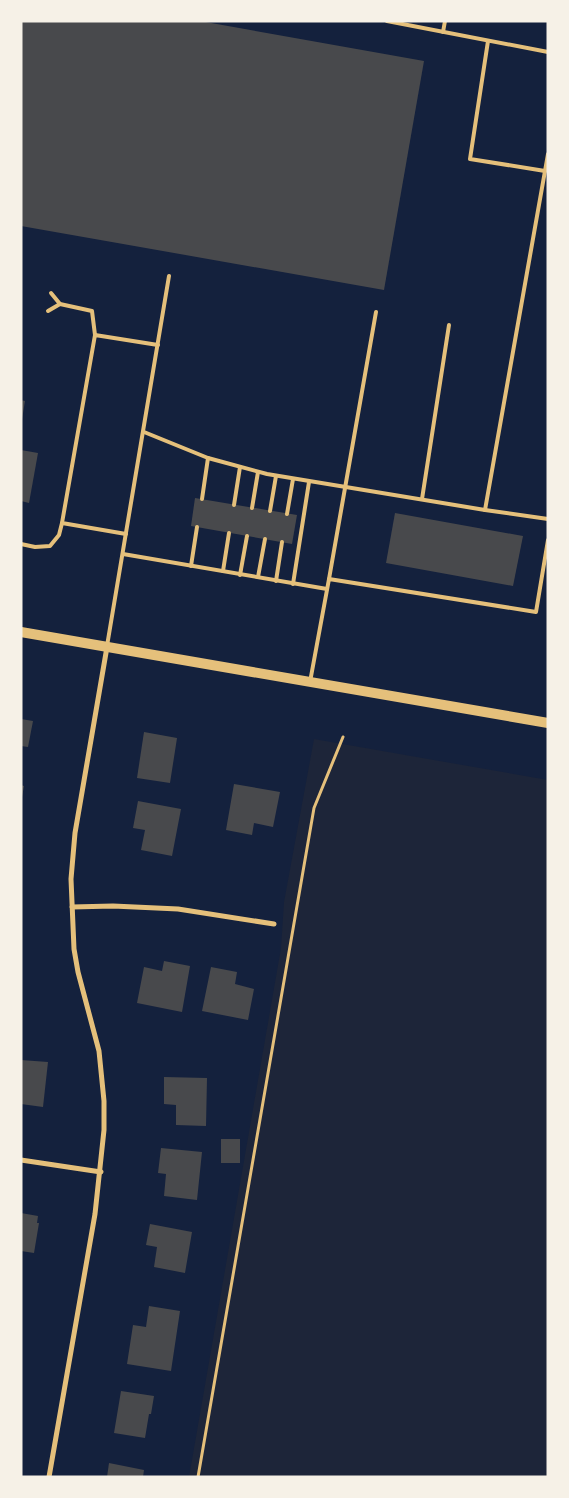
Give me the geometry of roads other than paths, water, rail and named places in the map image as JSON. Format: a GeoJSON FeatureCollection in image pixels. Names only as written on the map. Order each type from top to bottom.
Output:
{"type":"FeatureCollection","features":[{"type":"Feature","properties":{"kind":"main road"},"geometry":{"type":"LineString","coordinates":[[21,632],[548,723]]}},
{"type":"Feature","properties":{"kind":"street"},"geometry":{"type":"LineString","coordinates":[[49,1477],[95,1214],[104,1130],[102,1072],[99,1051],[78,972],[74,949],[71,879],[75,832],[107,647]]}},
{"type":"Feature","properties":{"kind":"street"},"geometry":{"type":"LineString","coordinates":[[72,907],[178,908],[274,924]]}},
{"type":"Feature","properties":{"kind":"street"},"geometry":{"type":"LineString","coordinates":[[21,1160],[101,1172]]}},
{"type":"Feature","properties":{"kind":"lane"},"geometry":{"type":"LineString","coordinates":[[387,21],[548,52]]}},
{"type":"Feature","properties":{"kind":"lane"},"geometry":{"type":"LineString","coordinates":[[443,32],[445,21]]}},
{"type":"Feature","properties":{"kind":"lane"},"geometry":{"type":"LineString","coordinates":[[488,40],[470,158],[545,171]]}},
{"type":"Feature","properties":{"kind":"lane"},"geometry":{"type":"LineString","coordinates":[[485,510],[548,154]]}},
{"type":"Feature","properties":{"kind":"lane"},"geometry":{"type":"LineString","coordinates":[[107,647],[169,276]]}},
{"type":"Feature","properties":{"kind":"lane"},"geometry":{"type":"LineString","coordinates":[[21,544],[35,547],[50,546],[59,535],[95,335],[92,311],[60,304],[51,293]]}},
{"type":"Feature","properties":{"kind":"lane"},"geometry":{"type":"LineString","coordinates":[[48,311],[60,304]]}},
{"type":"Feature","properties":{"kind":"lane"},"geometry":{"type":"LineString","coordinates":[[310,682],[376,312]]}},
{"type":"Feature","properties":{"kind":"lane"},"geometry":{"type":"LineString","coordinates":[[422,499],[449,325]]}},
{"type":"Feature","properties":{"kind":"lane"},"geometry":{"type":"LineString","coordinates":[[95,335],[158,344]]}},
{"type":"Feature","properties":{"kind":"lane"},"geometry":{"type":"LineString","coordinates":[[144,432],[208,458],[276,476],[548,519]]}},
{"type":"Feature","properties":{"kind":"lane"},"geometry":{"type":"LineString","coordinates":[[202,499],[208,458]]}},
{"type":"Feature","properties":{"kind":"lane"},"geometry":{"type":"LineString","coordinates":[[234,505],[240,467]]}},
{"type":"Feature","properties":{"kind":"lane"},"geometry":{"type":"LineString","coordinates":[[252,508],[258,472]]}},
{"type":"Feature","properties":{"kind":"lane"},"geometry":{"type":"LineString","coordinates":[[270,511],[276,476]]}},
{"type":"Feature","properties":{"kind":"lane"},"geometry":{"type":"LineString","coordinates":[[287,514],[293,479]]}},
{"type":"Feature","properties":{"kind":"lane"},"geometry":{"type":"LineString","coordinates":[[293,584],[309,482]]}},
{"type":"Feature","properties":{"kind":"lane"},"geometry":{"type":"LineString","coordinates":[[62,523],[126,534]]}},
{"type":"Feature","properties":{"kind":"lane"},"geometry":{"type":"LineString","coordinates":[[191,566],[197,527]]}},
{"type":"Feature","properties":{"kind":"lane"},"geometry":{"type":"LineString","coordinates":[[223,572],[229,533]]}},
{"type":"Feature","properties":{"kind":"lane"},"geometry":{"type":"LineString","coordinates":[[240,574],[248,536]]}},
{"type":"Feature","properties":{"kind":"lane"},"geometry":{"type":"LineString","coordinates":[[258,577],[264,539]]}},
{"type":"Feature","properties":{"kind":"lane"},"geometry":{"type":"LineString","coordinates":[[329,579],[536,612],[548,540]]}},
{"type":"Feature","properties":{"kind":"lane"},"geometry":{"type":"LineString","coordinates":[[276,581],[282,542]]}},
{"type":"Feature","properties":{"kind":"lane"},"geometry":{"type":"LineString","coordinates":[[123,554],[327,589]]}}]}
